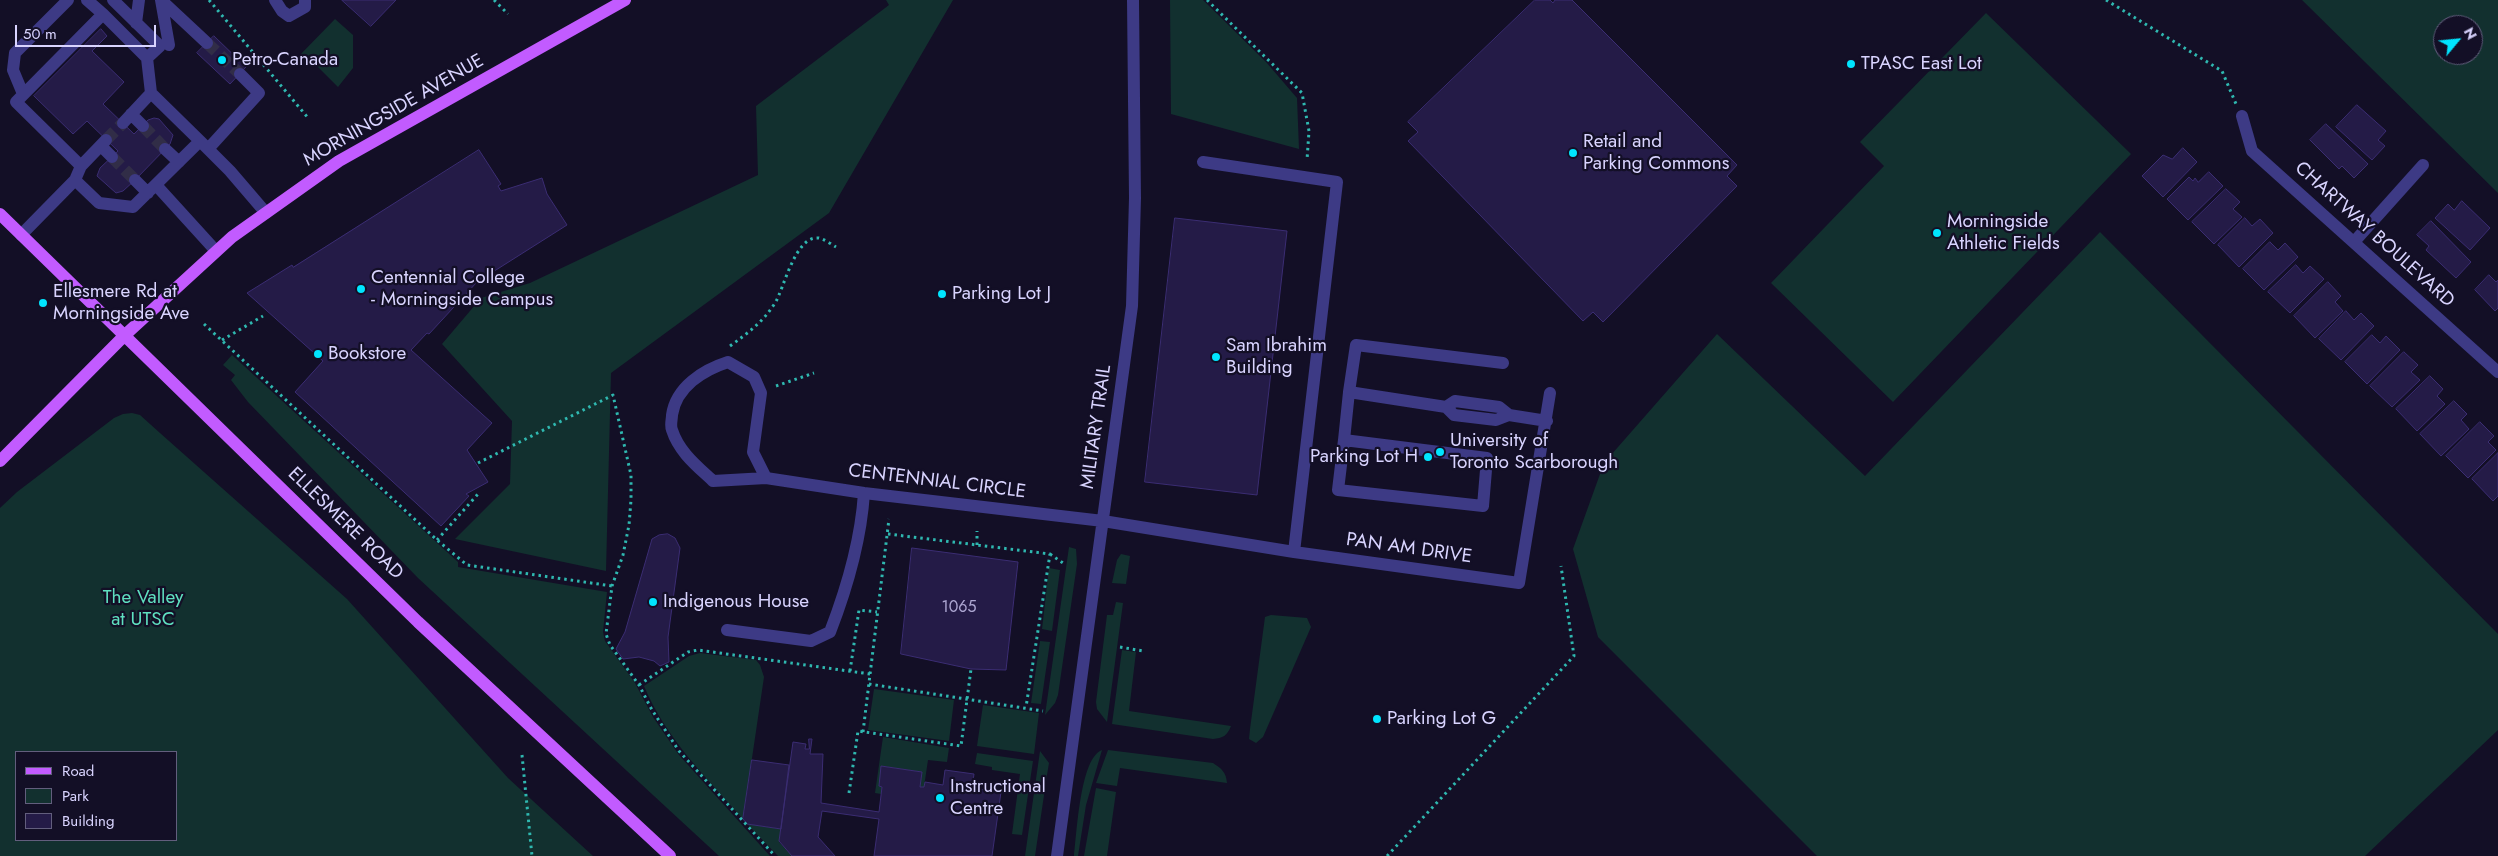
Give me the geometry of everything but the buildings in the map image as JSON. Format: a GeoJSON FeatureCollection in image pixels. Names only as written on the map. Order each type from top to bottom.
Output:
{"type":"FeatureCollection","features":[{"type":"Feature","properties":{"kind":"main road","name":"MORNINGSIDE AVENUE"},"geometry":{"type":"LineString","coordinates":[[0,461],[125,335],[216,251],[266,213],[339,160],[625,0]]}},
{"type":"Feature","properties":{"kind":"main road","name":"ELLESMERE ROAD"},"geometry":{"type":"LineString","coordinates":[[0,214],[418,622],[670,856]]}},
{"type":"Feature","properties":{"kind":"street"},"geometry":{"type":"LineString","coordinates":[[23,94],[13,70],[15,53],[68,0]]}},
{"type":"Feature","properties":{"kind":"street"},"geometry":{"type":"LineString","coordinates":[[87,0],[148,58],[151,93],[204,145],[266,213]]}},
{"type":"Feature","properties":{"kind":"street"},"geometry":{"type":"LineString","coordinates":[[113,0],[164,45]]}},
{"type":"Feature","properties":{"kind":"street"},"geometry":{"type":"LineString","coordinates":[[136,22],[139,0]]}},
{"type":"Feature","properties":{"kind":"street"},"geometry":{"type":"LineString","coordinates":[[161,0],[164,45]]}},
{"type":"Feature","properties":{"kind":"street"},"geometry":{"type":"LineString","coordinates":[[161,0],[206,43]]}},
{"type":"Feature","properties":{"kind":"street"},"geometry":{"type":"LineString","coordinates":[[275,0],[282,11],[289,16],[305,7],[306,0]]}},
{"type":"Feature","properties":{"kind":"street","name":"MILITARY TRAIL"},"geometry":{"type":"LineString","coordinates":[[1057,856],[1132,306],[1135,198],[1133,0]]}},
{"type":"Feature","properties":{"kind":"street"},"geometry":{"type":"LineString","coordinates":[[81,166],[16,102],[103,14]]}},
{"type":"Feature","properties":{"kind":"street"},"geometry":{"type":"LineString","coordinates":[[148,58],[164,45]]}},
{"type":"Feature","properties":{"kind":"street"},"geometry":{"type":"LineString","coordinates":[[75,180],[99,203],[133,207],[179,162],[204,145],[259,93],[240,74]]}},
{"type":"Feature","properties":{"kind":"street"},"geometry":{"type":"LineString","coordinates":[[142,126],[127,119],[151,93]]}},
{"type":"Feature","properties":{"kind":"street","name":"CHARTWAY BOULEVARD"},"geometry":{"type":"LineString","coordinates":[[2242,116],[2252,151],[2498,372]]}},
{"type":"Feature","properties":{"kind":"street"},"geometry":{"type":"LineString","coordinates":[[21,235],[75,180],[81,166],[104,143],[112,157]]}},
{"type":"Feature","properties":{"kind":"street"},"geometry":{"type":"LineString","coordinates":[[165,148],[179,162]]}},
{"type":"Feature","properties":{"kind":"street"},"geometry":{"type":"LineString","coordinates":[[1203,162],[1337,182],[1294,552]]}},
{"type":"Feature","properties":{"kind":"street"},"geometry":{"type":"LineString","coordinates":[[2354,242],[2423,165]]}},
{"type":"Feature","properties":{"kind":"street"},"geometry":{"type":"LineString","coordinates":[[135,180],[152,189],[216,251]]}},
{"type":"Feature","properties":{"kind":"street"},"geometry":{"type":"LineString","coordinates":[[1344,440],[1487,458],[1482,506],[1338,490],[1349,392],[1356,345],[1503,363]]}},
{"type":"Feature","properties":{"kind":"street","name":"CENTENNIAL CIRCLE"},"geometry":{"type":"LineString","coordinates":[[766,478],[753,452],[761,393],[754,377],[728,362],[709,368],[693,379],[674,403],[670,428],[688,459],[713,481],[766,478],[864,493],[1104,521]]}},
{"type":"Feature","properties":{"kind":"street"},"geometry":{"type":"LineString","coordinates":[[1349,392],[1446,407],[1455,401],[1499,407],[1509,415],[1547,422]]}},
{"type":"Feature","properties":{"kind":"street","name":"PAN AM DRIVE"},"geometry":{"type":"LineString","coordinates":[[1104,521],[1294,552],[1519,583],[1547,422],[1550,393]]}},
{"type":"Feature","properties":{"kind":"street"},"geometry":{"type":"LineString","coordinates":[[727,630],[811,641],[830,632],[841,606],[862,516],[864,493]]}},
{"type":"Feature","properties":{"kind":"path"},"geometry":{"type":"LineString","coordinates":[[209,0],[309,119]]}},
{"type":"Feature","properties":{"kind":"path"},"geometry":{"type":"LineString","coordinates":[[494,0],[508,14]]}},
{"type":"Feature","properties":{"kind":"path"},"geometry":{"type":"LineString","coordinates":[[1207,0],[1302,93],[1309,131],[1307,160]]}},
{"type":"Feature","properties":{"kind":"path"},"geometry":{"type":"LineString","coordinates":[[2106,0],[2222,71],[2229,87]]}},
{"type":"Feature","properties":{"kind":"path"},"geometry":{"type":"LineString","coordinates":[[730,346],[762,322],[777,301],[786,275],[798,252],[809,239],[819,238],[836,247]]}},
{"type":"Feature","properties":{"kind":"path"},"geometry":{"type":"LineString","coordinates":[[222,340],[262,316]]}},
{"type":"Feature","properties":{"kind":"path"},"geometry":{"type":"LineString","coordinates":[[204,324],[437,540],[467,565],[612,586]]}},
{"type":"Feature","properties":{"kind":"path"},"geometry":{"type":"LineString","coordinates":[[776,386],[814,373]]}},
{"type":"Feature","properties":{"kind":"path"},"geometry":{"type":"LineString","coordinates":[[478,462],[613,394],[631,475],[629,525],[623,556],[612,586],[606,634],[610,645],[639,685],[652,710],[679,751],[775,856]]}},
{"type":"Feature","properties":{"kind":"path"},"geometry":{"type":"LineString","coordinates":[[437,540],[478,494]]}},
{"type":"Feature","properties":{"kind":"path"},"geometry":{"type":"LineString","coordinates":[[863,732],[890,519]]}},
{"type":"Feature","properties":{"kind":"path"},"geometry":{"type":"LineString","coordinates":[[977,545],[978,531]]}},
{"type":"Feature","properties":{"kind":"path"},"geometry":{"type":"LineString","coordinates":[[888,534],[1050,554],[1063,563]]}},
{"type":"Feature","properties":{"kind":"path"},"geometry":{"type":"LineString","coordinates":[[1026,707],[1050,554]]}},
{"type":"Feature","properties":{"kind":"path"},"geometry":{"type":"LineString","coordinates":[[1387,856],[1574,656],[1561,566]]}},
{"type":"Feature","properties":{"kind":"path"},"geometry":{"type":"LineString","coordinates":[[850,671],[859,610],[878,612]]}},
{"type":"Feature","properties":{"kind":"path"},"geometry":{"type":"LineString","coordinates":[[1120,647],[1144,651]]}},
{"type":"Feature","properties":{"kind":"path"},"geometry":{"type":"LineString","coordinates":[[639,685],[688,652],[698,650],[870,674]]}},
{"type":"Feature","properties":{"kind":"path"},"geometry":{"type":"LineString","coordinates":[[849,793],[858,731],[961,746],[971,669]]}},
{"type":"Feature","properties":{"kind":"path"},"geometry":{"type":"LineString","coordinates":[[869,684],[1043,710]]}},
{"type":"Feature","properties":{"kind":"path"},"geometry":{"type":"LineString","coordinates":[[522,755],[532,856]]}},
{"type":"Feature","properties":{"kind":"green space"},"geometry":{"type":"Polygon","coordinates":[[[886,0],[953,0],[829,213],[611,373],[606,571],[455,539],[510,484],[512,421],[442,344],[481,298],[530,283],[758,175],[756,106],[889,5],[886,0]]]}},
{"type":"Feature","properties":{"kind":"green space"},"geometry":{"type":"Polygon","coordinates":[[[1170,0],[1203,0],[1266,62],[1297,98],[1299,149],[1171,114],[1170,0]]]}},
{"type":"Feature","properties":{"kind":"green space"},"geometry":{"type":"Polygon","coordinates":[[[2302,0],[2498,0],[2498,193],[2302,0]]]}},
{"type":"Feature","properties":{"kind":"green space","name":"Morningside Athletic Fields"},"geometry":{"type":"Polygon","coordinates":[[[1986,13],[2131,154],[1893,402],[1771,283],[1884,166],[1860,142],[1986,13]]]}},
{"type":"Feature","properties":{"kind":"green space"},"geometry":{"type":"Polygon","coordinates":[[[335,19],[353,35],[353,68],[338,87],[313,62],[309,66],[298,57],[335,19]]]}},
{"type":"Feature","properties":{"kind":"green space"},"geometry":{"type":"Polygon","coordinates":[[[2100,232],[2498,634],[2498,730],[2365,856],[1817,856],[1598,637],[1573,549],[1604,463],[1717,334],[1865,476],[2100,232]]]}},
{"type":"Feature","properties":{"kind":"green space"},"geometry":{"type":"Polygon","coordinates":[[[232,355],[458,562],[458,567],[607,592],[603,632],[605,641],[635,683],[653,717],[679,755],[770,856],[719,856],[418,578],[248,402],[231,380],[235,375],[223,365],[232,355]]]}},
{"type":"Feature","properties":{"kind":"green space","name":"The Valley at UTSC"},"geometry":{"type":"Polygon","coordinates":[[[132,413],[140,415],[347,599],[508,778],[593,856],[0,856],[0,508],[17,492],[114,418],[123,414],[132,413]]]}},
{"type":"Feature","properties":{"kind":"green space"},"geometry":{"type":"Polygon","coordinates":[[[1069,547],[1076,549],[1077,564],[1058,695],[1055,703],[1045,715],[1069,547]]]}},
{"type":"Feature","properties":{"kind":"green space"},"geometry":{"type":"Polygon","coordinates":[[[1121,554],[1130,556],[1126,584],[1112,583],[1117,560],[1121,554]]]}},
{"type":"Feature","properties":{"kind":"green space"},"geometry":{"type":"Polygon","coordinates":[[[1049,568],[1060,570],[1052,631],[1042,629],[1049,568]]]}},
{"type":"Feature","properties":{"kind":"green space"},"geometry":{"type":"Polygon","coordinates":[[[1116,602],[1123,603],[1107,722],[1097,709],[1096,702],[1107,615],[1113,615],[1116,602]]]}},
{"type":"Feature","properties":{"kind":"green space"},"geometry":{"type":"Polygon","coordinates":[[[1271,615],[1307,618],[1311,627],[1263,737],[1256,743],[1249,739],[1250,729],[1265,617],[1271,615]]]}},
{"type":"Feature","properties":{"kind":"green space"},"geometry":{"type":"Polygon","coordinates":[[[1040,641],[1050,642],[1041,704],[1031,703],[1040,641]]]}},
{"type":"Feature","properties":{"kind":"green space"},"geometry":{"type":"Polygon","coordinates":[[[1122,650],[1136,652],[1129,711],[1231,726],[1228,732],[1222,737],[1213,739],[1112,724],[1122,650]]]}},
{"type":"Feature","properties":{"kind":"green space"},"geometry":{"type":"Polygon","coordinates":[[[700,653],[756,660],[764,677],[743,819],[675,740],[653,705],[644,686],[689,656],[700,653]]]}},
{"type":"Feature","properties":{"kind":"green space"},"geometry":{"type":"Polygon","coordinates":[[[874,689],[954,700],[949,741],[868,730],[874,689]]]}},
{"type":"Feature","properties":{"kind":"green space"},"geometry":{"type":"Polygon","coordinates":[[[983,705],[1039,713],[1034,754],[977,746],[983,705]]]}},
{"type":"Feature","properties":{"kind":"green space"},"geometry":{"type":"Polygon","coordinates":[[[883,737],[949,748],[947,762],[928,760],[924,787],[920,787],[922,772],[882,766],[879,786],[882,787],[881,794],[875,793],[883,737]]]}},
{"type":"Feature","properties":{"kind":"green space"},"geometry":{"type":"Polygon","coordinates":[[[1102,750],[1086,805],[1078,856],[1074,856],[1078,814],[1084,781],[1095,756],[1102,750]]]}},
{"type":"Feature","properties":{"kind":"green space"},"geometry":{"type":"Polygon","coordinates":[[[1108,750],[1213,763],[1223,771],[1227,783],[1120,768],[1117,786],[1096,783],[1108,750]]]}},
{"type":"Feature","properties":{"kind":"green space"},"geometry":{"type":"Polygon","coordinates":[[[1040,751],[1049,763],[1035,856],[1025,856],[1040,751]]]}},
{"type":"Feature","properties":{"kind":"green space"},"geometry":{"type":"Polygon","coordinates":[[[977,753],[1033,761],[1022,835],[1012,834],[1020,774],[992,770],[992,767],[975,764],[977,753]]]}},
{"type":"Feature","properties":{"kind":"green space"},"geometry":{"type":"Polygon","coordinates":[[[1096,788],[1116,792],[1107,856],[1084,856],[1096,788]]]}},
{"type":"Feature","properties":{"kind":"green space"},"geometry":{"type":"Polygon","coordinates":[[[747,824],[781,829],[779,842],[792,856],[778,856],[747,824]]]}},
{"type":"Feature","properties":{"kind":"tunnel"},"geometry":{"type":"LineString","coordinates":[[207,43],[240,74]]}},
{"type":"Feature","properties":{"kind":"tunnel"},"geometry":{"type":"LineString","coordinates":[[106,140],[123,123]]}},
{"type":"Feature","properties":{"kind":"tunnel"},"geometry":{"type":"LineString","coordinates":[[143,126],[165,149]]}},
{"type":"Feature","properties":{"kind":"tunnel"},"geometry":{"type":"LineString","coordinates":[[112,157],[135,180]]}},
{"type":"Feature","properties":{"kind":"place","name":"Petro-Canada"},"geometry":{"type":"Point","coordinates":[222,60]}},
{"type":"Feature","properties":{"kind":"place","name":"TPASC East Lot"},"geometry":{"type":"Point","coordinates":[1851,64]}},
{"type":"Feature","properties":{"kind":"place","name":"Retail and Parking Commons"},"geometry":{"type":"Point","coordinates":[1573,153]}},
{"type":"Feature","properties":{"kind":"place","name":"Morningside Athletic Fields"},"geometry":{"type":"Point","coordinates":[1937,233]}},
{"type":"Feature","properties":{"kind":"place","name":"Centennial College - Morningside Campus"},"geometry":{"type":"Point","coordinates":[361,289]}},
{"type":"Feature","properties":{"kind":"place","name":"Parking Lot J"},"geometry":{"type":"Point","coordinates":[942,294]}},
{"type":"Feature","properties":{"kind":"place","name":"Ellesmere Rd at Morningside Ave"},"geometry":{"type":"Point","coordinates":[43,303]}},
{"type":"Feature","properties":{"kind":"place","name":"Bookstore"},"geometry":{"type":"Point","coordinates":[318,354]}},
{"type":"Feature","properties":{"kind":"place","name":"Sam Ibrahim Building"},"geometry":{"type":"Point","coordinates":[1216,357]}},
{"type":"Feature","properties":{"kind":"place","name":"University of Toronto Scarborough"},"geometry":{"type":"Point","coordinates":[1440,452]}},
{"type":"Feature","properties":{"kind":"place","name":"Parking Lot H"},"geometry":{"type":"Point","coordinates":[1428,457]}},
{"type":"Feature","properties":{"kind":"place","name":"Indigenous House"},"geometry":{"type":"Point","coordinates":[653,602]}},
{"type":"Feature","properties":{"kind":"place","name":"Parking Lot G"},"geometry":{"type":"Point","coordinates":[1377,719]}},
{"type":"Feature","properties":{"kind":"place","name":"Instructional Centre"},"geometry":{"type":"Point","coordinates":[940,798]}}]}
